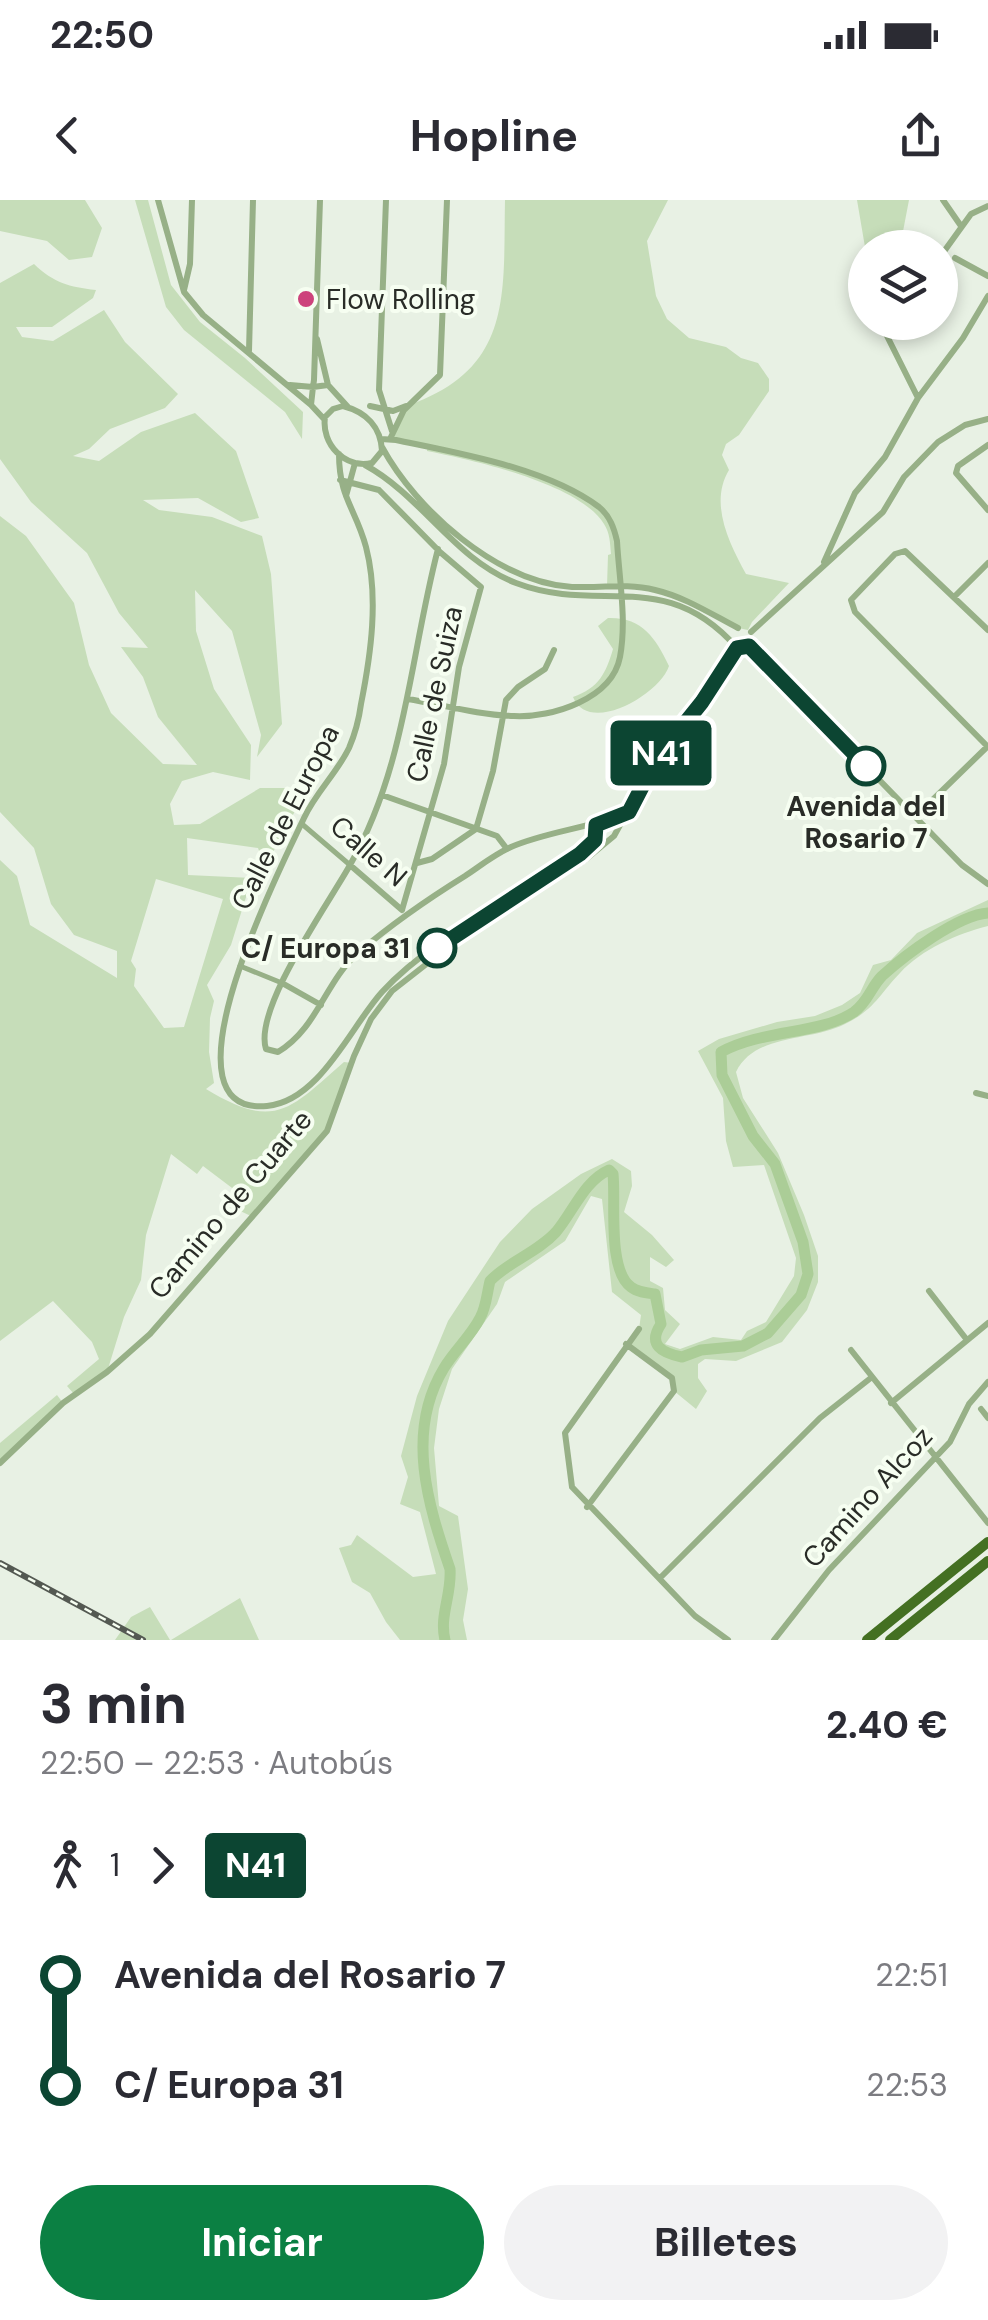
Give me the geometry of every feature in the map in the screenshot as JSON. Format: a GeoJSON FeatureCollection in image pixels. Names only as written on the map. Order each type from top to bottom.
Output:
{"type":"FeatureCollection","features":[{"type":"Feature","properties":{"kind":"highway"},"geometry":{"type":"LineString","coordinates":[[867,1640],[988,1542]]}},
{"type":"Feature","properties":{"kind":"highway"},"geometry":{"type":"LineString","coordinates":[[890,1640],[988,1562]]}},
{"type":"Feature","properties":{"kind":"street"},"geometry":{"type":"LineString","coordinates":[[158,200],[184,292],[203,315],[311,405],[324,419],[326,436],[339,454],[392,482],[468,555],[498,575],[553,593],[632,594],[658,599],[696,614],[731,638],[737,648],[749,646]]}},
{"type":"Feature","properties":{"kind":"street"},"geometry":{"type":"LineString","coordinates":[[184,292],[190,264],[192,200]]}},
{"type":"Feature","properties":{"kind":"street"},"geometry":{"type":"LineString","coordinates":[[248,352],[253,200]]}},
{"type":"Feature","properties":{"kind":"street"},"geometry":{"type":"LineString","coordinates":[[311,405],[320,200]]}},
{"type":"Feature","properties":{"kind":"street"},"geometry":{"type":"LineString","coordinates":[[386,200],[379,390],[391,435]]}},
{"type":"Feature","properties":{"kind":"street"},"geometry":{"type":"LineString","coordinates":[[365,465],[377,460],[381,443],[391,435],[411,403],[440,374],[447,200]]}},
{"type":"Feature","properties":{"kind":"street"},"geometry":{"type":"LineString","coordinates":[[944,200],[960,226]]}},
{"type":"Feature","properties":{"kind":"street"},"geometry":{"type":"LineString","coordinates":[[957,230],[986,204]]}},
{"type":"Feature","properties":{"kind":"street"},"geometry":{"type":"LineString","coordinates":[[958,260],[988,276]]}},
{"type":"Feature","properties":{"kind":"street"},"geometry":{"type":"LineString","coordinates":[[178,274],[190,264]]}},
{"type":"Feature","properties":{"kind":"street"},"geometry":{"type":"LineString","coordinates":[[822,568],[855,493],[885,457],[918,398],[964,338],[988,296]]}},
{"type":"Feature","properties":{"kind":"street"},"geometry":{"type":"LineString","coordinates":[[316,338],[328,385],[349,408]]}},
{"type":"Feature","properties":{"kind":"street"},"geometry":{"type":"LineString","coordinates":[[889,340],[918,398]]}},
{"type":"Feature","properties":{"kind":"street"},"geometry":{"type":"LineString","coordinates":[[284,382],[301,388],[328,385]]}},
{"type":"Feature","properties":{"kind":"street"},"geometry":{"type":"LineString","coordinates":[[370,406],[379,390]]}},
{"type":"Feature","properties":{"kind":"street"},"geometry":{"type":"LineString","coordinates":[[358,411],[370,406],[394,411],[411,403]]}},
{"type":"Feature","properties":{"kind":"street"},"geometry":{"type":"LineString","coordinates":[[324,419],[333,408],[358,411],[372,423],[404,481],[462,538],[494,563],[545,583],[658,590],[751,632]]}},
{"type":"Feature","properties":{"kind":"street"},"geometry":{"type":"LineString","coordinates":[[751,632],[883,512],[904,477],[938,442],[965,424],[988,419]]}},
{"type":"Feature","properties":{"kind":"street"},"geometry":{"type":"LineString","coordinates":[[391,435],[496,462],[598,507],[613,526],[619,565],[620,657],[612,678],[602,689],[586,699],[540,714],[502,716],[408,699]]}},
{"type":"Feature","properties":{"kind":"street"},"geometry":{"type":"LineString","coordinates":[[988,445],[958,466],[956,474],[988,510]]}},
{"type":"Feature","properties":{"kind":"street","name":"Calle de Europa"},"geometry":{"type":"LineString","coordinates":[[339,454],[346,496],[366,548],[372,597],[368,662],[355,732],[346,755],[302,824],[240,966],[224,1023],[224,1078],[234,1096],[260,1106],[279,1104],[311,1082],[340,1054],[378,998],[396,979],[580,854],[595,840],[605,822]]}},
{"type":"Feature","properties":{"kind":"street","name":"Calle de Europa"},"geometry":{"type":"LineString","coordinates":[[344,481],[355,464]]}},
{"type":"Feature","properties":{"kind":"street","name":"Calle de Suiza"},"geometry":{"type":"LineString","coordinates":[[344,481],[379,490],[480,587],[464,642],[444,764],[404,912]]}},
{"type":"Feature","properties":{"kind":"street"},"geometry":{"type":"LineString","coordinates":[[346,496],[358,486]]}},
{"type":"Feature","properties":{"kind":"street"},"geometry":{"type":"LineString","coordinates":[[834,537],[844,545]]}},
{"type":"Feature","properties":{"kind":"street"},"geometry":{"type":"LineString","coordinates":[[438,549],[423,607],[398,746],[382,795],[350,865],[272,1002],[264,1037],[266,1049],[278,1052],[291,1043],[321,1005],[340,972],[404,912],[507,849],[629,812]]}},
{"type":"Feature","properties":{"kind":"street"},"geometry":{"type":"LineString","coordinates":[[916,816],[988,746],[851,605],[854,595],[903,551],[913,555],[988,630]]}},
{"type":"Feature","properties":{"kind":"street"},"geometry":{"type":"LineString","coordinates":[[954,597],[988,563]]}},
{"type":"Feature","properties":{"kind":"street"},"geometry":{"type":"LineString","coordinates":[[731,638],[738,628]]}},
{"type":"Feature","properties":{"kind":"street"},"geometry":{"type":"LineString","coordinates":[[749,646],[751,632]]}},
{"type":"Feature","properties":{"kind":"street"},"geometry":{"type":"LineString","coordinates":[[749,646],[962,865],[988,884]]}},
{"type":"Feature","properties":{"kind":"street","name":"Camino de Cuarte"},"geometry":{"type":"LineString","coordinates":[[0,1463],[63,1403],[107,1372],[150,1334],[327,1131],[354,1056],[371,1020],[392,991],[459,940],[586,860],[621,827],[657,758],[702,702],[737,648]]}},
{"type":"Feature","properties":{"kind":"street"},"geometry":{"type":"LineString","coordinates":[[416,863],[432,859],[476,829],[509,694],[545,669],[554,650]]}},
{"type":"Feature","properties":{"kind":"street"},"geometry":{"type":"LineString","coordinates":[[382,795],[500,838],[507,849]]}},
{"type":"Feature","properties":{"kind":"street"},"geometry":{"type":"LineString","coordinates":[[605,822],[621,827]]}},
{"type":"Feature","properties":{"kind":"street","name":"Calle N"},"geometry":{"type":"LineString","coordinates":[[302,824],[404,912]]}},
{"type":"Feature","properties":{"kind":"street"},"geometry":{"type":"LineString","coordinates":[[240,966],[321,1005]]}},
{"type":"Feature","properties":{"kind":"street"},"geometry":{"type":"LineString","coordinates":[[976,1092],[988,1096]]}},
{"type":"Feature","properties":{"kind":"street"},"geometry":{"type":"LineString","coordinates":[[929,1290],[967,1340]]}},
{"type":"Feature","properties":{"kind":"street"},"geometry":{"type":"LineString","coordinates":[[891,1403],[988,1323]]}},
{"type":"Feature","properties":{"kind":"street"},"geometry":{"type":"LineString","coordinates":[[639,1328],[564,1433],[572,1487],[695,1616],[728,1640]]}},
{"type":"Feature","properties":{"kind":"street"},"geometry":{"type":"LineString","coordinates":[[587,1506],[674,1391],[672,1378],[626,1344]]}},
{"type":"Feature","properties":{"kind":"street"},"geometry":{"type":"LineString","coordinates":[[851,1350],[988,1524]]}},
{"type":"Feature","properties":{"kind":"street"},"geometry":{"type":"LineString","coordinates":[[660,1578],[820,1418],[872,1377]]}},
{"type":"Feature","properties":{"kind":"street","name":"Camino Alcoz"},"geometry":{"type":"LineString","coordinates":[[774,1640],[818,1584],[950,1442],[969,1404],[988,1382]]}},
{"type":"Feature","properties":{"kind":"street"},"geometry":{"type":"LineString","coordinates":[[981,1409],[988,1418]]}},
{"type":"Feature","properties":{"kind":"green space"},"geometry":{"type":"Polygon","coordinates":[[[0,200],[85,200],[102,228],[92,257],[69,260],[47,241],[0,231],[0,200]]]}},
{"type":"Feature","properties":{"kind":"green space"},"geometry":{"type":"Polygon","coordinates":[[[135,200],[148,200],[171,285],[200,322],[303,412],[302,439],[285,412],[184,330],[166,307],[135,200]]]}},
{"type":"Feature","properties":{"kind":"green space"},"geometry":{"type":"Polygon","coordinates":[[[505,200],[668,200],[647,241],[656,296],[667,319],[689,338],[726,347],[741,358],[758,363],[769,379],[769,391],[739,435],[726,444],[722,455],[729,470],[723,483],[721,509],[728,536],[746,574],[789,583],[748,630],[658,590],[607,586],[611,554],[607,531],[591,509],[572,497],[523,476],[390,439],[409,405],[443,389],[468,370],[485,348],[496,324],[501,296],[505,200]]]}},
{"type":"Feature","properties":{"kind":"green space"},"geometry":{"type":"Polygon","coordinates":[[[857,200],[909,200],[903,230],[862,230],[857,200]]]}},
{"type":"Feature","properties":{"kind":"green space"},"geometry":{"type":"Polygon","coordinates":[[[34,264],[62,283],[96,290],[93,298],[52,327],[16,327],[22,337],[53,341],[104,310],[125,342],[178,394],[165,408],[110,429],[89,449],[73,456],[99,461],[141,432],[195,413],[236,451],[259,518],[241,522],[198,498],[143,500],[159,510],[212,517],[262,536],[271,574],[282,724],[257,757],[261,735],[232,631],[195,590],[196,631],[214,689],[251,745],[250,780],[213,772],[182,781],[170,804],[174,825],[200,824],[260,788],[291,788],[302,798],[265,867],[258,848],[187,838],[188,875],[252,878],[231,945],[207,985],[214,1001],[209,1052],[214,1083],[206,1089],[229,1102],[265,1112],[294,1103],[344,1062],[352,1063],[327,1131],[253,1217],[236,1209],[244,1197],[203,1166],[197,1174],[171,1154],[146,1235],[141,1280],[124,1317],[107,1372],[74,1394],[67,1386],[99,1359],[92,1342],[53,1301],[0,1341],[0,860],[17,876],[30,925],[117,978],[117,951],[74,935],[51,904],[34,848],[0,812],[0,516],[26,536],[74,603],[89,665],[111,713],[163,764],[197,765],[158,717],[143,677],[121,647],[148,648],[119,613],[87,553],[31,502],[0,459],[0,283],[34,264]],[[156,879],[131,961],[136,969],[134,986],[164,1028],[184,1027],[223,899],[156,879]]]}},
{"type":"Feature","properties":{"kind":"green space"},"geometry":{"type":"Polygon","coordinates":[[[608,618],[639,625],[669,666],[663,677],[639,698],[624,707],[593,713],[581,708],[573,697],[595,684],[607,665],[613,649],[598,626],[608,618]]]}},
{"type":"Feature","properties":{"kind":"green space"},"geometry":{"type":"Polygon","coordinates":[[[988,900],[988,926],[929,950],[900,973],[863,1013],[831,1030],[770,1044],[745,1059],[736,1072],[743,1098],[778,1153],[818,1256],[818,1282],[807,1310],[782,1342],[736,1361],[705,1359],[698,1364],[698,1378],[707,1391],[696,1409],[674,1391],[672,1378],[626,1344],[639,1329],[641,1315],[612,1292],[602,1199],[591,1196],[565,1241],[505,1282],[497,1304],[452,1369],[439,1409],[434,1448],[439,1506],[458,1516],[468,1589],[463,1620],[467,1640],[400,1640],[370,1593],[352,1582],[339,1548],[351,1545],[357,1535],[413,1577],[436,1574],[420,1512],[400,1504],[408,1477],[401,1456],[417,1396],[448,1321],[500,1242],[532,1209],[581,1174],[612,1159],[631,1171],[632,1186],[624,1212],[674,1260],[666,1267],[650,1257],[650,1281],[663,1288],[665,1310],[680,1324],[665,1344],[680,1349],[713,1337],[741,1340],[747,1331],[766,1322],[794,1276],[796,1258],[764,1165],[733,1167],[726,1141],[723,1098],[698,1051],[719,1039],[777,1022],[815,1016],[842,1005],[860,993],[873,965],[891,960],[917,933],[988,900]]]}},
{"type":"Feature","properties":{"kind":"green space"},"geometry":{"type":"Polygon","coordinates":[[[57,1395],[63,1403],[0,1463],[0,1443],[57,1395]]]}},
{"type":"Feature","properties":{"kind":"green space"},"geometry":{"type":"Polygon","coordinates":[[[240,1598],[259,1640],[171,1640],[240,1598]]]}},
{"type":"Feature","properties":{"kind":"green space"},"geometry":{"type":"Polygon","coordinates":[[[150,1607],[170,1640],[115,1640],[131,1617],[150,1607]]]}},
{"type":"Feature","properties":{"kind":"waterway"},"geometry":{"type":"LineString","coordinates":[[445,1640],[450,1569],[428,1494],[423,1443],[425,1417],[444,1368],[482,1314],[490,1281],[548,1239],[586,1189],[609,1170],[613,1174],[618,1266],[631,1287],[655,1294],[661,1324],[656,1337],[659,1347],[682,1357],[701,1350],[743,1346],[768,1333],[801,1295],[808,1274],[803,1242],[775,1164],[753,1136],[722,1075],[721,1052],[755,1039],[825,1025],[854,1012],[882,976],[918,947],[947,928],[988,913]]}},
{"type":"Feature","properties":{"kind":"railway"},"geometry":{"type":"LineString","coordinates":[[0,1563],[143,1640]]}},
{"type":"Feature","properties":{"kind":"bus line","name":"N41"},"geometry":{"type":"LineString","coordinates":[[437,948],[569,863],[595,840],[596,825],[629,812],[657,758],[702,702],[737,648],[749,646],[866,766]]}},
{"type":"Feature","properties":{"kind":"place","name":"Flow Rolling"},"geometry":{"type":"Point","coordinates":[306,299]}},
{"type":"Feature","properties":{"kind":"place","name":"Avenida del Rosario 7"},"geometry":{"type":"Point","coordinates":[866,766]}},
{"type":"Feature","properties":{"kind":"place","name":"C/ Europa 31"},"geometry":{"type":"Point","coordinates":[437,948]}}]}
